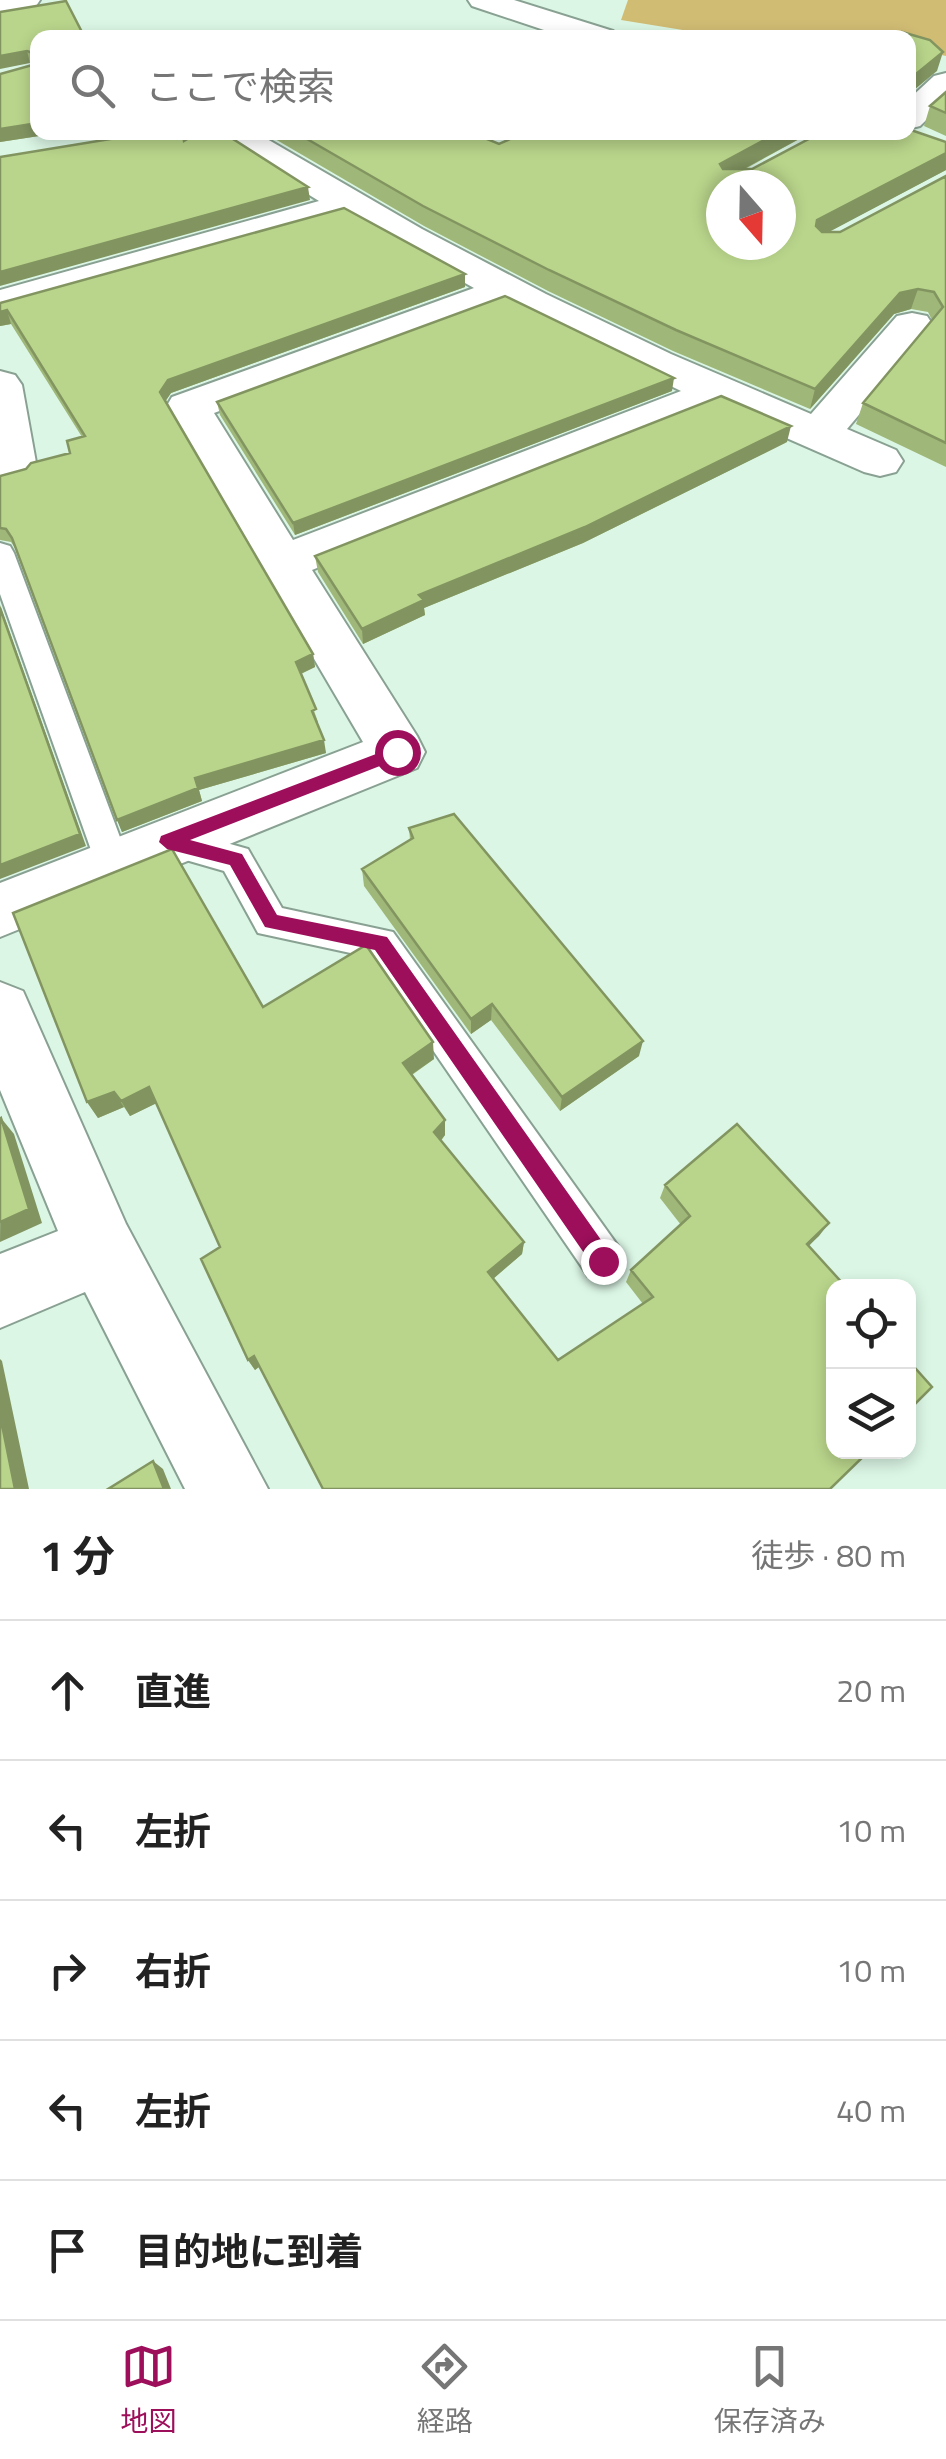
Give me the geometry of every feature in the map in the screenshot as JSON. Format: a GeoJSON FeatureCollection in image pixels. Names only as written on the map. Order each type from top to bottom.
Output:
{"type":"FeatureCollection","features":[{"type":"Feature","properties":{"kind":"street"},"geometry":{"type":"LineString","coordinates":[[0,7],[24,0]]}},
{"type":"Feature","properties":{"kind":"street"},"geometry":{"type":"LineString","coordinates":[[483,0],[577,30]]}},
{"type":"Feature","properties":{"kind":"street"},"geometry":{"type":"LineString","coordinates":[[916,126],[946,83]]}},
{"type":"Feature","properties":{"kind":"street"},"geometry":{"type":"LineString","coordinates":[[243,140],[347,205],[510,289],[719,392],[820,432],[880,461]]}},
{"type":"Feature","properties":{"kind":"street"},"geometry":{"type":"LineString","coordinates":[[0,304],[347,205]]}},
{"type":"Feature","properties":{"kind":"street"},"geometry":{"type":"LineString","coordinates":[[0,910],[397,752],[188,407],[510,289]]}},
{"type":"Feature","properties":{"kind":"street"},"geometry":{"type":"LineString","coordinates":[[820,432],[912,325]]}},
{"type":"Feature","properties":{"kind":"street"},"geometry":{"type":"LineString","coordinates":[[0,385],[14,468],[0,472]]}},
{"type":"Feature","properties":{"kind":"street"},"geometry":{"type":"LineString","coordinates":[[282,563],[719,392]]}},
{"type":"Feature","properties":{"kind":"street"},"geometry":{"type":"LineString","coordinates":[[0,1012],[101,1249],[228,1489]]}},
{"type":"Feature","properties":{"kind":"street"},"geometry":{"type":"LineString","coordinates":[[0,1292],[101,1249]]}},
{"type":"Feature","properties":{"kind":"lane"},"geometry":{"type":"LineString","coordinates":[[0,553],[114,864]]}},
{"type":"Feature","properties":{"kind":"lane"},"geometry":{"type":"LineString","coordinates":[[167,842],[236,859],[271,922],[380,942],[603,1261]]}},
{"type":"Feature","properties":{"kind":"shaded area"},"geometry":{"type":"Polygon","coordinates":[[[628,0],[946,0],[946,56],[916,50],[916,30],[683,30],[621,20],[628,0]]]}},
{"type":"Feature","properties":{"kind":"building"},"geometry":{"type":"Polygon","coordinates":[[[66,1],[81,30],[30,30],[30,52],[0,56],[0,12],[66,1]]]}},
{"type":"Feature","properties":{"kind":"building"},"geometry":{"type":"Polygon","coordinates":[[[916,36],[930,40],[943,52],[916,74],[916,36]]]}},
{"type":"Feature","properties":{"kind":"building"},"geometry":{"type":"Polygon","coordinates":[[[30,66],[30,124],[0,129],[0,74],[30,66]]]}},
{"type":"Feature","properties":{"kind":"building"},"geometry":{"type":"Polygon","coordinates":[[[946,92],[946,113],[930,106],[946,92]]]}},
{"type":"Feature","properties":{"kind":"building"},"geometry":{"type":"Polygon","coordinates":[[[916,132],[946,142],[946,153],[817,220],[816,226],[822,232],[840,232],[946,176],[946,443],[863,403],[943,307],[934,292],[918,289],[900,293],[815,389],[549,270],[423,206],[309,140],[489,140],[499,144],[508,140],[764,140],[720,164],[723,169],[752,169],[807,140],[916,140],[916,132]]]}},
{"type":"Feature","properties":{"kind":"building"},"geometry":{"type":"Polygon","coordinates":[[[104,140],[235,140],[308,187],[0,272],[0,157],[104,140]]]}},
{"type":"Feature","properties":{"kind":"building"},"geometry":{"type":"Polygon","coordinates":[[[344,208],[465,274],[168,380],[160,392],[313,654],[296,662],[324,740],[195,778],[198,788],[117,820],[12,538],[6,529],[0,528],[0,476],[70,453],[67,441],[85,436],[7,310],[0,312],[0,303],[344,208]]]}},
{"type":"Feature","properties":{"kind":"building"},"geometry":{"type":"Polygon","coordinates":[[[505,296],[674,378],[293,523],[217,402],[505,296]]]}},
{"type":"Feature","properties":{"kind":"building"},"geometry":{"type":"Polygon","coordinates":[[[721,396],[791,426],[585,527],[419,595],[424,600],[362,629],[315,556],[721,396]]]}},
{"type":"Feature","properties":{"kind":"building"},"geometry":{"type":"Polygon","coordinates":[[[0,608],[80,834],[0,865],[0,608]]]}},
{"type":"Feature","properties":{"kind":"building"},"geometry":{"type":"Polygon","coordinates":[[[454,814],[643,1041],[562,1097],[492,1004],[471,1019],[362,869],[413,838],[409,828],[454,814]]]}},
{"type":"Feature","properties":{"kind":"building"},"geometry":{"type":"Polygon","coordinates":[[[172,849],[263,1007],[366,945],[433,1042],[403,1063],[445,1120],[434,1132],[524,1242],[488,1272],[558,1360],[653,1297],[631,1270],[690,1216],[665,1185],[737,1124],[829,1223],[807,1244],[839,1279],[826,1279],[826,1459],[861,1459],[830,1489],[323,1489],[254,1356],[248,1360],[201,1259],[220,1247],[149,1087],[121,1101],[114,1092],[87,1102],[13,913],[172,849]]]}},
{"type":"Feature","properties":{"kind":"building"},"geometry":{"type":"Polygon","coordinates":[[[0,1119],[29,1209],[0,1222],[0,1119]]]}},
{"type":"Feature","properties":{"kind":"building"},"geometry":{"type":"Polygon","coordinates":[[[916,1369],[932,1387],[916,1403],[916,1369]]]}},
{"type":"Feature","properties":{"kind":"building"},"geometry":{"type":"Polygon","coordinates":[[[0,1415],[15,1489],[0,1489],[0,1415]]]}},
{"type":"Feature","properties":{"kind":"building"},"geometry":{"type":"Polygon","coordinates":[[[153,1461],[164,1489],[108,1489],[153,1461]]]}},
{"type":"Feature","properties":{"kind":"route"},"geometry":{"type":"LineString","coordinates":[[397,752],[167,842],[236,859],[271,922],[380,942],[603,1261]]}}]}
